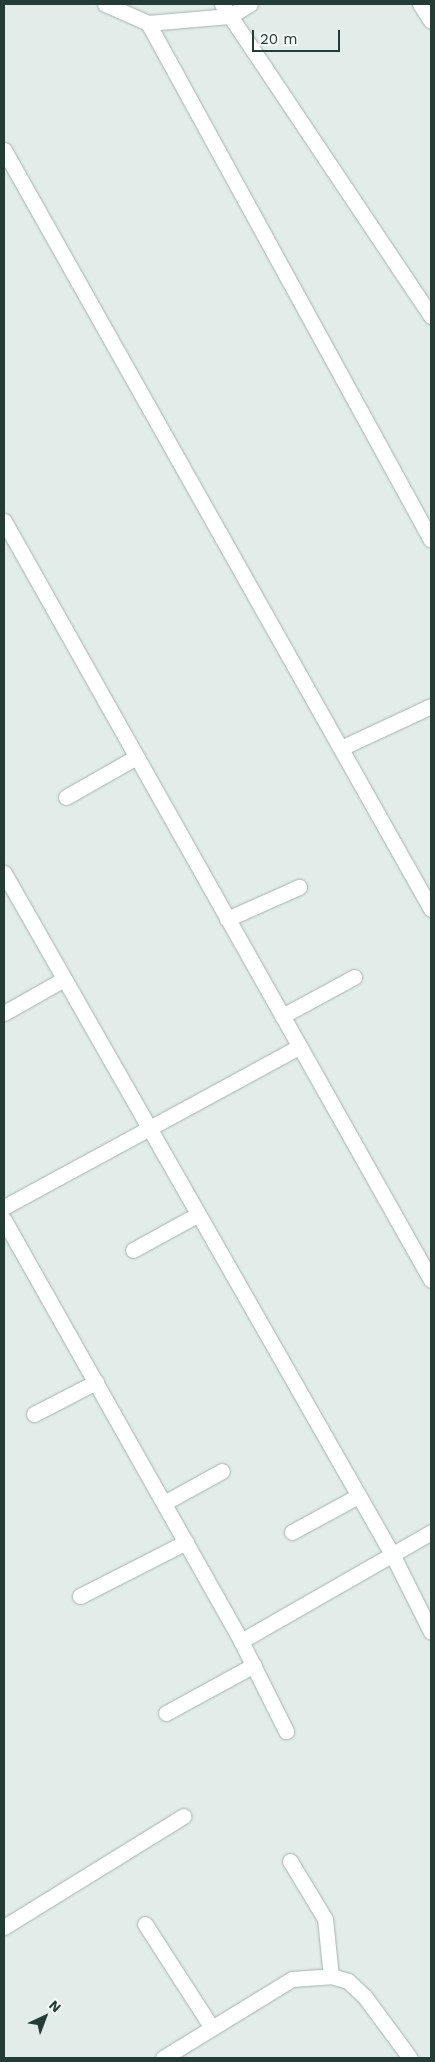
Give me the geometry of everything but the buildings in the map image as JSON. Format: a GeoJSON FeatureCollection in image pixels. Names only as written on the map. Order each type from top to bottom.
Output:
{"type":"FeatureCollection","features":[{"type":"Feature","properties":{"kind":"street"},"geometry":{"type":"LineString","coordinates":[[105,4],[148,23],[226,10],[250,4]]}},
{"type":"Feature","properties":{"kind":"street"},"geometry":{"type":"LineString","coordinates":[[420,4],[431,21]]}},
{"type":"Feature","properties":{"kind":"street"},"geometry":{"type":"LineString","coordinates":[[226,10],[431,316]]}},
{"type":"Feature","properties":{"kind":"street"},"geometry":{"type":"LineString","coordinates":[[148,23],[431,540]]}},
{"type":"Feature","properties":{"kind":"street"},"geometry":{"type":"LineString","coordinates":[[4,150],[431,909]]}},
{"type":"Feature","properties":{"kind":"street"},"geometry":{"type":"LineString","coordinates":[[4,521],[431,1280]]}},
{"type":"Feature","properties":{"kind":"street"},"geometry":{"type":"LineString","coordinates":[[341,748],[431,706]]}},
{"type":"Feature","properties":{"kind":"street"},"geometry":{"type":"LineString","coordinates":[[66,797],[136,757]]}},
{"type":"Feature","properties":{"kind":"street"},"geometry":{"type":"LineString","coordinates":[[4,873],[148,1130],[392,1554],[431,1632]]}},
{"type":"Feature","properties":{"kind":"street"},"geometry":{"type":"LineString","coordinates":[[227,920],[299,887]]}},
{"type":"Feature","properties":{"kind":"street"},"geometry":{"type":"LineString","coordinates":[[282,1016],[354,977]]}},
{"type":"Feature","properties":{"kind":"street"},"geometry":{"type":"LineString","coordinates":[[4,1013],[64,980]]}},
{"type":"Feature","properties":{"kind":"street"},"geometry":{"type":"LineString","coordinates":[[4,1207],[299,1047]]}},
{"type":"Feature","properties":{"kind":"street"},"geometry":{"type":"LineString","coordinates":[[133,1250],[197,1215]]}},
{"type":"Feature","properties":{"kind":"street"},"geometry":{"type":"LineString","coordinates":[[4,1220],[242,1640],[286,1731]]}},
{"type":"Feature","properties":{"kind":"street"},"geometry":{"type":"LineString","coordinates":[[34,1414],[96,1382]]}},
{"type":"Feature","properties":{"kind":"street"},"geometry":{"type":"LineString","coordinates":[[164,1503],[222,1471]]}},
{"type":"Feature","properties":{"kind":"street"},"geometry":{"type":"LineString","coordinates":[[292,1532],[358,1496]]}},
{"type":"Feature","properties":{"kind":"street"},"geometry":{"type":"LineString","coordinates":[[242,1640],[431,1532]]}},
{"type":"Feature","properties":{"kind":"street"},"geometry":{"type":"LineString","coordinates":[[80,1596],[186,1542]]}},
{"type":"Feature","properties":{"kind":"street"},"geometry":{"type":"LineString","coordinates":[[166,1714],[254,1665]]}},
{"type":"Feature","properties":{"kind":"street"},"geometry":{"type":"LineString","coordinates":[[4,1926],[184,1816]]}},
{"type":"Feature","properties":{"kind":"street"},"geometry":{"type":"LineString","coordinates":[[290,1861],[325,1919],[331,1976]]}},
{"type":"Feature","properties":{"kind":"street"},"geometry":{"type":"LineString","coordinates":[[145,1924],[212,2028]]}},
{"type":"Feature","properties":{"kind":"street"},"geometry":{"type":"LineString","coordinates":[[163,2058],[292,1979],[331,1976],[348,1981],[365,1997],[410,2058]]}}]}
